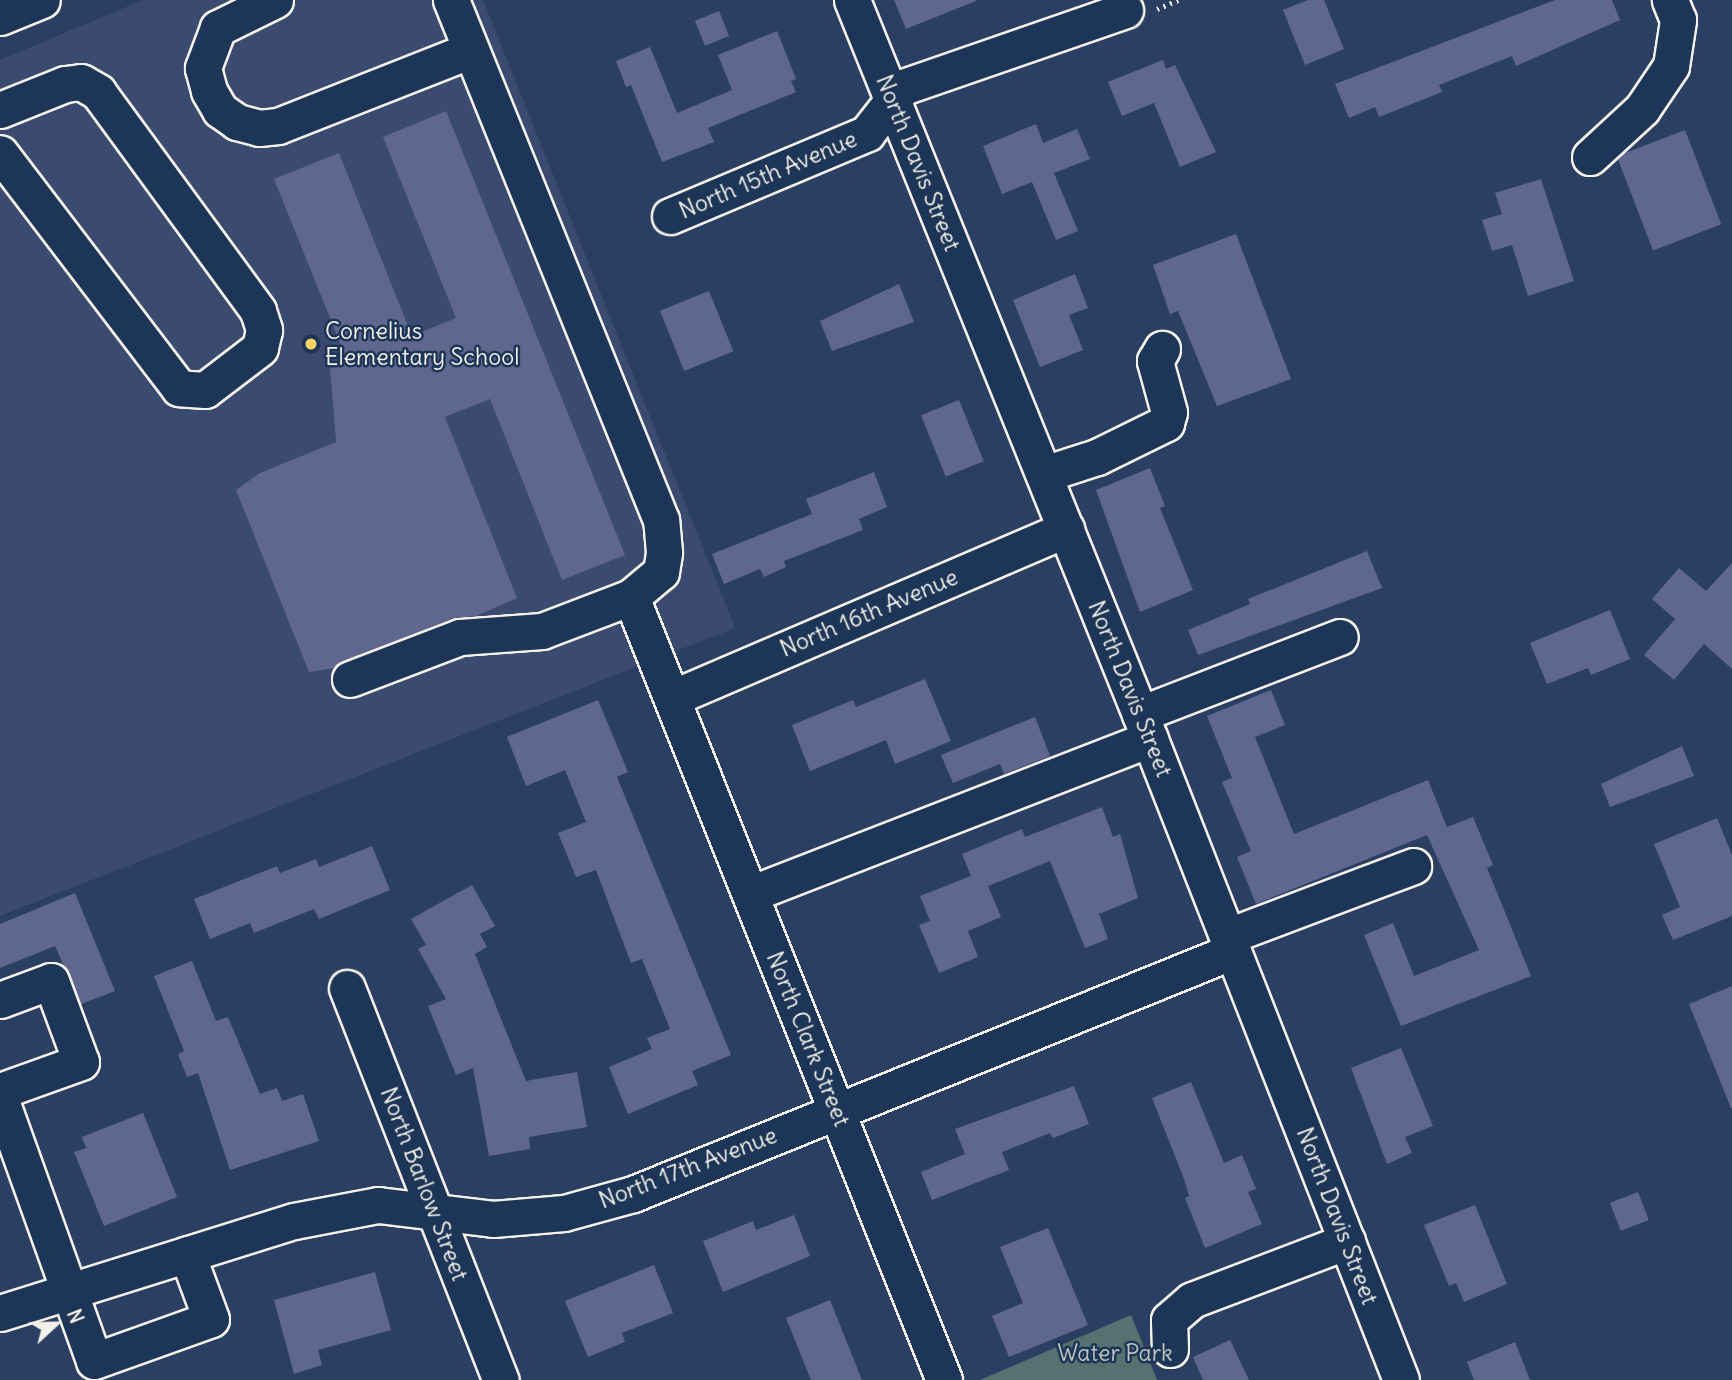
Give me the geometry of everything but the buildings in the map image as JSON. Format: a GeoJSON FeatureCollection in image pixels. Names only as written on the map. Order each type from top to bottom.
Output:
{"type":"FeatureCollection","features":[{"type":"Feature","properties":{"kind":"street"},"geometry":{"type":"LineString","coordinates":[[0,17],[43,0]]}},
{"type":"Feature","properties":{"kind":"street"},"geometry":{"type":"LineString","coordinates":[[275,0],[218,28],[203,68],[209,91],[220,110],[237,122],[259,128],[278,126],[471,50]]}},
{"type":"Feature","properties":{"kind":"street"},"geometry":{"type":"LineString","coordinates":[[350,679],[460,637],[542,631],[631,597],[661,572],[664,537],[661,520],[451,0]]}},
{"type":"Feature","properties":{"kind":"street","name":"North Davis Street"},"geometry":{"type":"LineString","coordinates":[[852,0],[1145,727],[1401,1380]]}},
{"type":"Feature","properties":{"kind":"street","name":"North 15th Avenue"},"geometry":{"type":"LineString","coordinates":[[670,216],[867,133],[903,87],[1125,10]]}},
{"type":"Feature","properties":{"kind":"street"},"geometry":{"type":"LineString","coordinates":[[1590,156],[1642,109],[1671,66],[1674,10]]}},
{"type":"Feature","properties":{"kind":"street"},"geometry":{"type":"LineString","coordinates":[[0,110],[65,83],[81,82],[98,92],[258,311],[264,330],[260,348],[205,390],[179,388],[0,153]]}},
{"type":"Feature","properties":{"kind":"street"},"geometry":{"type":"LineString","coordinates":[[1044,474],[1097,457],[1166,423],[1168,412],[1155,361],[1162,349]]}},
{"type":"Feature","properties":{"kind":"street","name":"North 16th Avenue"},"geometry":{"type":"LineString","coordinates":[[672,698],[1066,529]]}},
{"type":"Feature","properties":{"kind":"street","name":"North Clark Street"},"geometry":{"type":"LineString","coordinates":[[631,597],[944,1380]]}},
{"type":"Feature","properties":{"kind":"street"},"geometry":{"type":"LineString","coordinates":[[750,894],[1145,727],[1340,637]]}},
{"type":"Feature","properties":{"kind":"street","name":"North 17th Avenue"},"geometry":{"type":"LineString","coordinates":[[0,1313],[68,1289],[294,1221],[366,1208],[433,1210],[493,1219],[564,1213],[633,1194],[1413,866]]}},
{"type":"Feature","properties":{"kind":"street"},"geometry":{"type":"LineString","coordinates":[[0,1000],[51,981],[81,1062],[0,1091]]}},
{"type":"Feature","properties":{"kind":"street","name":"North Barlow Street"},"geometry":{"type":"LineString","coordinates":[[347,988],[501,1380]]}},
{"type":"Feature","properties":{"kind":"street"},"geometry":{"type":"LineString","coordinates":[[0,1098],[94,1361],[211,1320],[187,1254]]}},
{"type":"Feature","properties":{"kind":"street"},"geometry":{"type":"LineString","coordinates":[[1170,1349],[1169,1320],[1192,1300],[1347,1241]]}},
{"type":"Feature","properties":{"kind":"shaded area","name":"Cornelius Elementary School"},"geometry":{"type":"Polygon","coordinates":[[[143,0],[483,0],[735,628],[0,916],[0,60],[143,0]]]}},
{"type":"Feature","properties":{"kind":"green space","name":"Water Park"},"geometry":{"type":"Polygon","coordinates":[[[1131,1315],[1157,1380],[980,1380],[1131,1315]]]}},
{"type":"Feature","properties":{"kind":"place","name":"Cornelius Elementary School"},"geometry":{"type":"Point","coordinates":[311,344]}}]}
